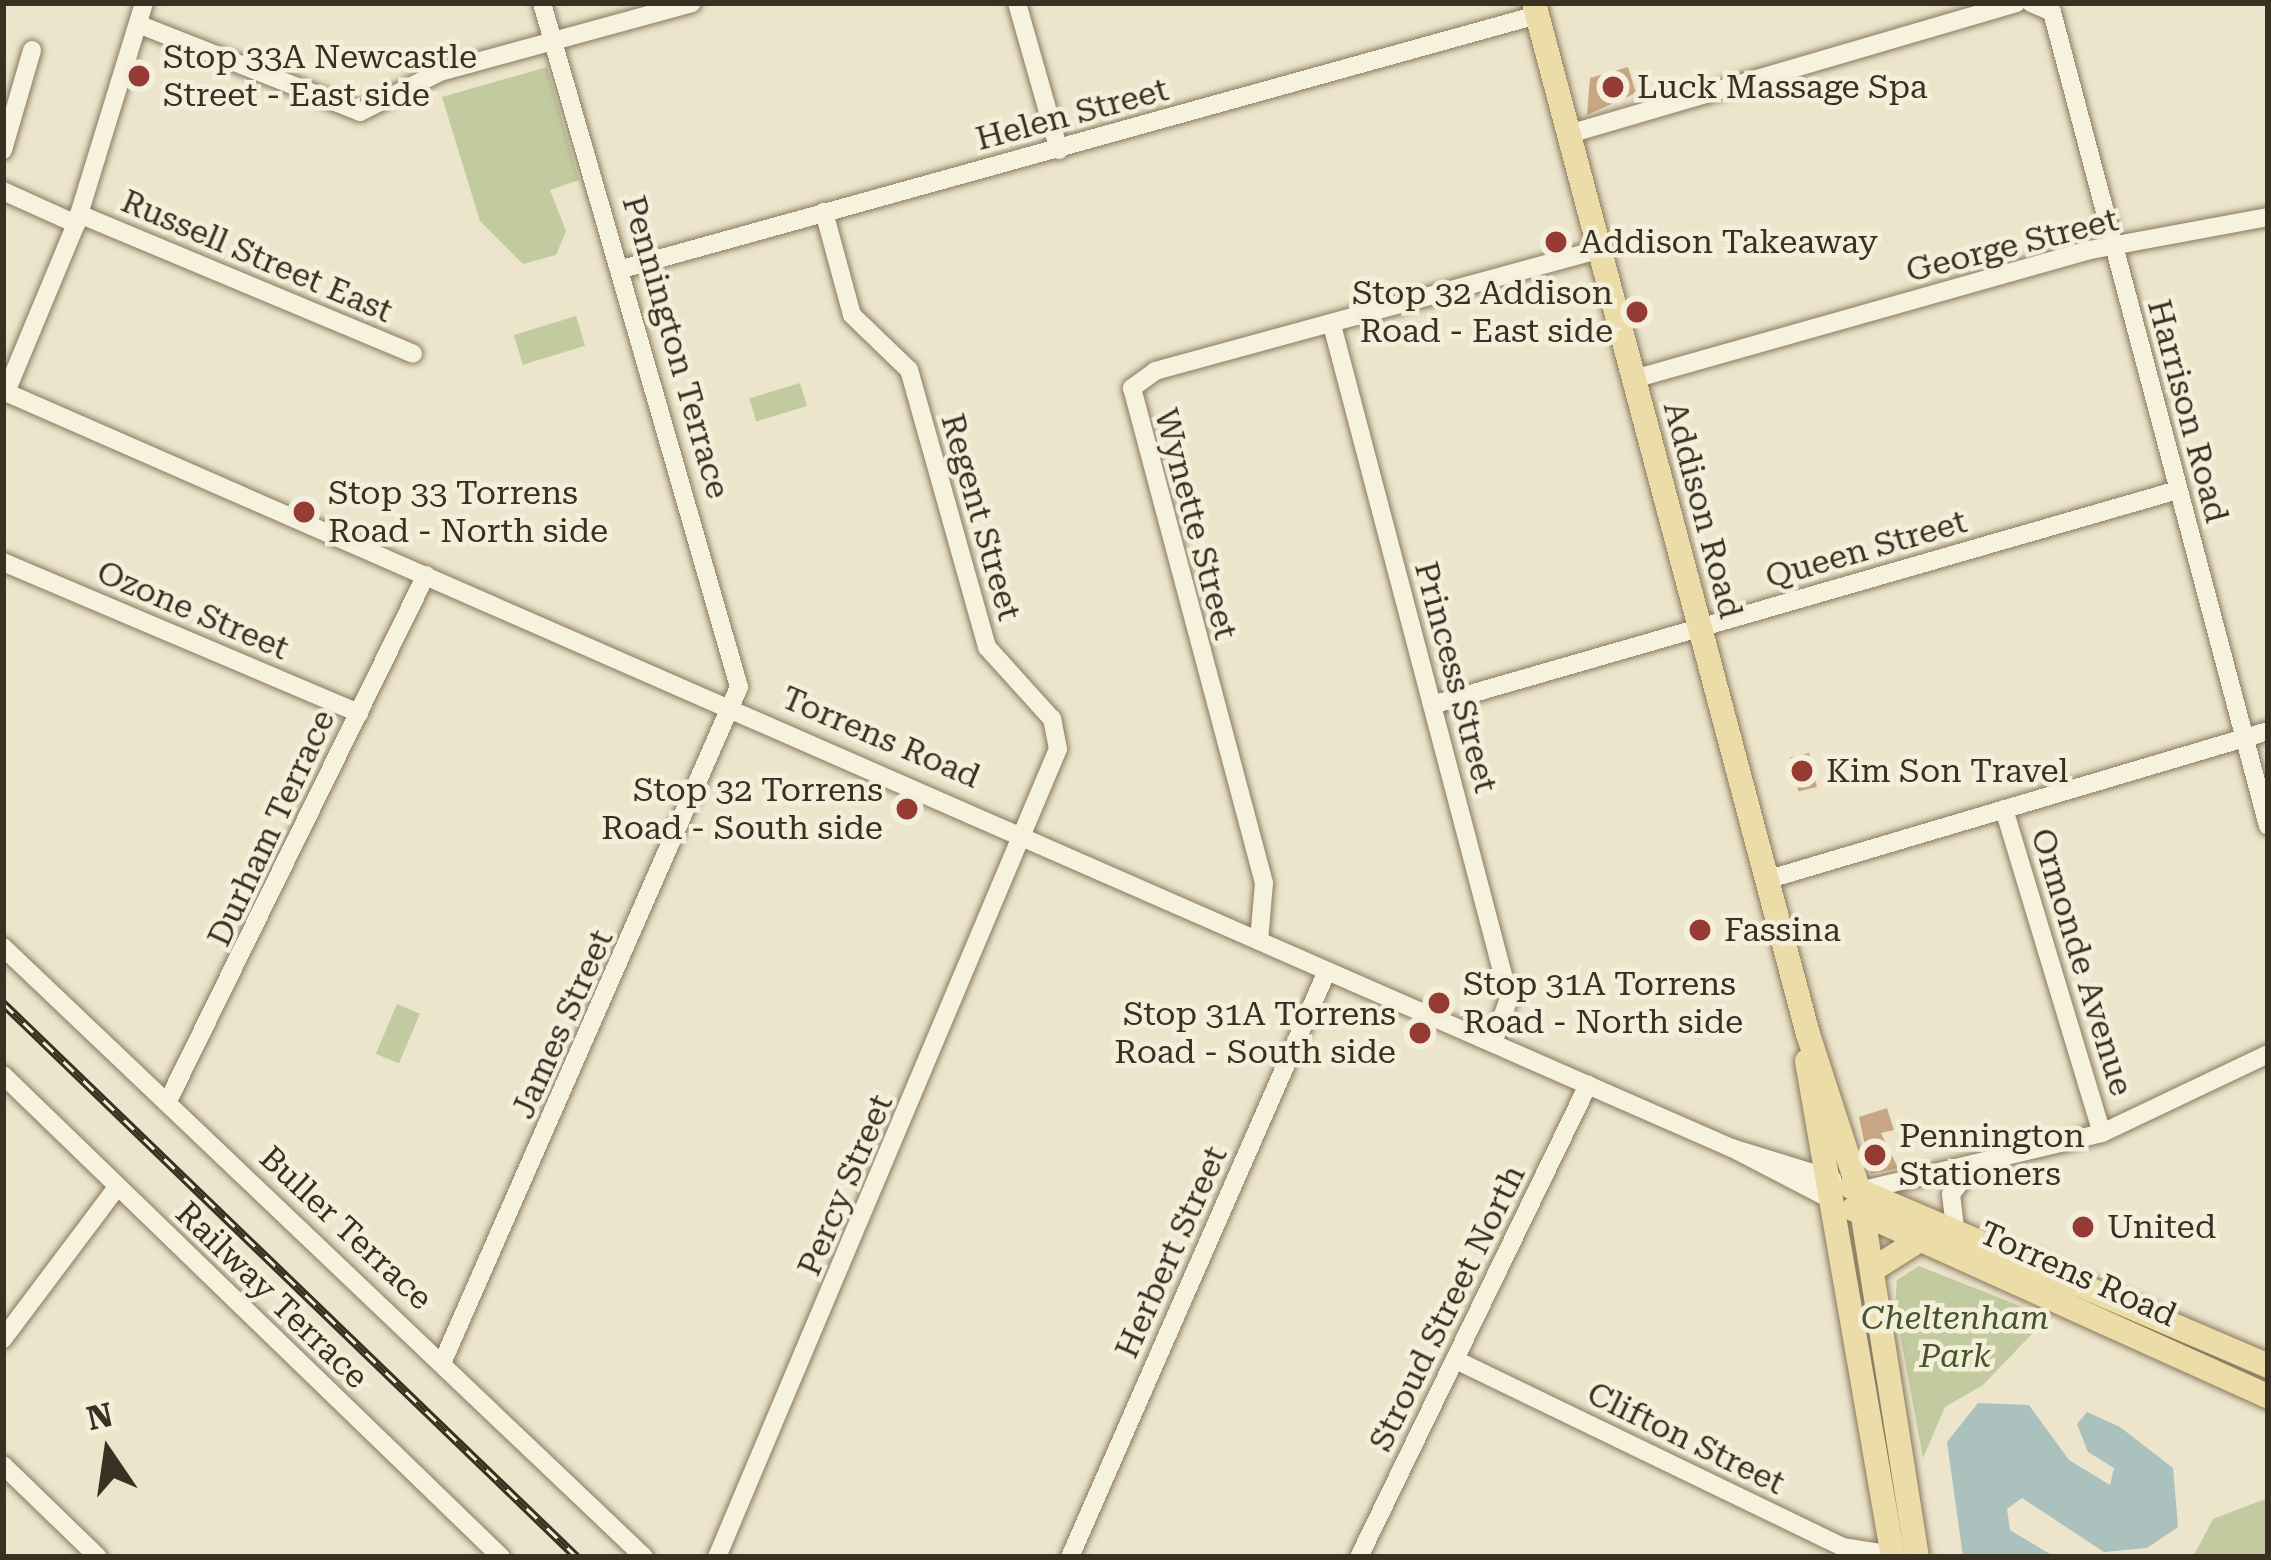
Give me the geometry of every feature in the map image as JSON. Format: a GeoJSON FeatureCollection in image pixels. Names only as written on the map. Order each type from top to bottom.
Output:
{"type":"FeatureCollection","features":[{"type":"Feature","properties":{"kind":"main road","name":"Addison Road"},"geometry":{"type":"LineString","coordinates":[[1536,9],[1766,880],[1861,1203],[1917,1557]]}},
{"type":"Feature","properties":{"kind":"main road","name":"Addison Road"},"geometry":{"type":"LineString","coordinates":[[1808,1034],[1893,1556]]}},
{"type":"Feature","properties":{"kind":"main road","name":"Torrens Road"},"geometry":{"type":"LineString","coordinates":[[1833,1190],[1921,1239],[2268,1396]]}},
{"type":"Feature","properties":{"kind":"main road","name":"Torrens Road"},"geometry":{"type":"LineString","coordinates":[[1861,1203],[1956,1235],[2268,1366]]}},
{"type":"Feature","properties":{"kind":"main road"},"geometry":{"type":"LineString","coordinates":[[1871,1270],[1921,1239]]}},
{"type":"Feature","properties":{"kind":"main road"},"geometry":{"type":"LineString","coordinates":[[2237,1382],[2248,1371],[2240,1354]]}},
{"type":"Feature","properties":{"kind":"street"},"geometry":{"type":"LineString","coordinates":[[4,392],[77,219],[144,3]]}},
{"type":"Feature","properties":{"kind":"street","name":"Pennington Terrace"},"geometry":{"type":"LineString","coordinates":[[542,3],[740,671],[733,710]]}},
{"type":"Feature","properties":{"kind":"street"},"geometry":{"type":"LineString","coordinates":[[138,24],[360,112],[440,72],[692,3]]}},
{"type":"Feature","properties":{"kind":"street"},"geometry":{"type":"LineString","coordinates":[[1017,3],[1059,150]]}},
{"type":"Feature","properties":{"kind":"street"},"geometry":{"type":"LineString","coordinates":[[1569,134],[2016,3]]}},
{"type":"Feature","properties":{"kind":"street"},"geometry":{"type":"LineString","coordinates":[[2031,3],[2056,7]]}},
{"type":"Feature","properties":{"kind":"street","name":"Harrison Road"},"geometry":{"type":"LineString","coordinates":[[2056,7],[2114,246],[2268,826]]}},
{"type":"Feature","properties":{"kind":"street","name":"Helen Street"},"geometry":{"type":"LineString","coordinates":[[622,269],[1059,150],[1536,9]]}},
{"type":"Feature","properties":{"kind":"street"},"geometry":{"type":"LineString","coordinates":[[3,150],[32,50]]}},
{"type":"Feature","properties":{"kind":"street","name":"Russell Street East"},"geometry":{"type":"LineString","coordinates":[[3,191],[413,354]]}},
{"type":"Feature","properties":{"kind":"street","name":"Regent Street"},"geometry":{"type":"LineString","coordinates":[[824,212],[858,327],[896,347],[909,370],[987,647],[1058,733],[1024,835]]}},
{"type":"Feature","properties":{"kind":"street","name":"George Street"},"geometry":{"type":"LineString","coordinates":[[1634,379],[2114,246],[2268,217]]}},
{"type":"Feature","properties":{"kind":"street","name":"Wynette Street"},"geometry":{"type":"LineString","coordinates":[[1259,941],[1264,883],[1132,388],[1156,371],[1600,249]]}},
{"type":"Feature","properties":{"kind":"street","name":"Princess Street"},"geometry":{"type":"LineString","coordinates":[[1333,325],[1509,998],[1493,1043]]}},
{"type":"Feature","properties":{"kind":"street","name":"Torrens Road"},"geometry":{"type":"LineString","coordinates":[[4,392],[1833,1190]]}},
{"type":"Feature","properties":{"kind":"street","name":"Queen Street"},"geometry":{"type":"LineString","coordinates":[[1432,705],[2178,490]]}},
{"type":"Feature","properties":{"kind":"street","name":"Ozone Street"},"geometry":{"type":"LineString","coordinates":[[3,562],[359,713]]}},
{"type":"Feature","properties":{"kind":"street","name":"Durham Terrace"},"geometry":{"type":"LineString","coordinates":[[166,1103],[426,575]]}},
{"type":"Feature","properties":{"kind":"street","name":"James Street"},"geometry":{"type":"LineString","coordinates":[[443,1361],[733,710]]}},
{"type":"Feature","properties":{"kind":"street"},"geometry":{"type":"LineString","coordinates":[[1766,880],[2268,731]]}},
{"type":"Feature","properties":{"kind":"street","name":"Ormonde Avenue"},"geometry":{"type":"LineString","coordinates":[[2005,809],[2102,1133]]}},
{"type":"Feature","properties":{"kind":"street","name":"Percy Street"},"geometry":{"type":"LineString","coordinates":[[717,1557],[1024,835]]}},
{"type":"Feature","properties":{"kind":"street","name":"Buller Terrace"},"geometry":{"type":"LineString","coordinates":[[3,946],[644,1557]]}},
{"type":"Feature","properties":{"kind":"street","name":"Herbert Street"},"geometry":{"type":"LineString","coordinates":[[1070,1557],[1328,971]]}},
{"type":"Feature","properties":{"kind":"street"},"geometry":{"type":"LineString","coordinates":[[1861,1203],[2102,1133],[2268,1054]]}},
{"type":"Feature","properties":{"kind":"street","name":"Railway Terrace"},"geometry":{"type":"LineString","coordinates":[[3,1075],[501,1557]]}},
{"type":"Feature","properties":{"kind":"street","name":"Stroud Street North"},"geometry":{"type":"LineString","coordinates":[[1359,1557],[1588,1085]]}},
{"type":"Feature","properties":{"kind":"street"},"geometry":{"type":"LineString","coordinates":[[1956,1235],[1951,1194],[1970,1170]]}},
{"type":"Feature","properties":{"kind":"street"},"geometry":{"type":"LineString","coordinates":[[3,1339],[117,1187]]}},
{"type":"Feature","properties":{"kind":"street","name":"Clifton Street"},"geometry":{"type":"LineString","coordinates":[[1456,1360],[1843,1547],[1893,1556]]}},
{"type":"Feature","properties":{"kind":"street"},"geometry":{"type":"LineString","coordinates":[[3,1465],[98,1557]]}},
{"type":"Feature","properties":{"kind":"green space"},"geometry":{"type":"Polygon","coordinates":[[[547,67],[579,180],[550,190],[566,231],[556,255],[523,264],[480,221],[442,97],[547,67]]]}},
{"type":"Feature","properties":{"kind":"green space"},"geometry":{"type":"Polygon","coordinates":[[[576,316],[585,346],[523,365],[514,335],[576,316]]]}},
{"type":"Feature","properties":{"kind":"green space"},"geometry":{"type":"Polygon","coordinates":[[[800,383],[807,406],[756,421],[749,398],[800,383]]]}},
{"type":"Feature","properties":{"kind":"green space"},"geometry":{"type":"Polygon","coordinates":[[[397,1004],[420,1014],[399,1063],[376,1054],[397,1004]]]}},
{"type":"Feature","properties":{"kind":"green space","name":"Cheltenham Park"},"geometry":{"type":"Polygon","coordinates":[[[1919,1266],[2048,1317],[1983,1385],[1945,1407],[1923,1458],[1895,1307],[1897,1280],[1919,1266]]]}},
{"type":"Feature","properties":{"kind":"green space"},"geometry":{"type":"Polygon","coordinates":[[[2268,1498],[2268,1557],[2193,1557],[2213,1519],[2268,1498]]]}},
{"type":"Feature","properties":{"kind":"water"},"geometry":{"type":"Polygon","coordinates":[[[1978,1403],[2029,1405],[2069,1460],[2110,1485],[2114,1468],[2088,1452],[2077,1424],[2087,1412],[2120,1427],[2173,1468],[2178,1527],[2147,1548],[2104,1552],[2022,1498],[2007,1509],[2010,1530],[2055,1557],[1963,1557],[1947,1442],[1978,1403]]]}},
{"type":"Feature","properties":{"kind":"building","name":"Luck Massage Spa"},"geometry":{"type":"Polygon","coordinates":[[[1628,67],[1636,93],[1587,115],[1590,78],[1628,67]]]}},
{"type":"Feature","properties":{"kind":"building","name":"Kim Son Travel"},"geometry":{"type":"Polygon","coordinates":[[[1809,753],[1817,787],[1798,791],[1790,757],[1809,753]]]}},
{"type":"Feature","properties":{"kind":"building"},"geometry":{"type":"Polygon","coordinates":[[[1887,1108],[1894,1130],[1881,1133],[1898,1168],[1871,1174],[1859,1117],[1887,1108]]]}},
{"type":"Feature","properties":{"kind":"railway"},"geometry":{"type":"LineString","coordinates":[[3,1003],[577,1557]]}},
{"type":"Feature","properties":{"kind":"place","name":"Stop 33A Newcastle Street - East side"},"geometry":{"type":"Point","coordinates":[139,76]}},
{"type":"Feature","properties":{"kind":"place","name":"Luck Massage Spa"},"geometry":{"type":"Point","coordinates":[1613,87]}},
{"type":"Feature","properties":{"kind":"place","name":"Addison Takeaway"},"geometry":{"type":"Point","coordinates":[1556,242]}},
{"type":"Feature","properties":{"kind":"place","name":"Stop 32 Addison Road - East side"},"geometry":{"type":"Point","coordinates":[1637,312]}},
{"type":"Feature","properties":{"kind":"place","name":"Stop 33 Torrens Road - North side"},"geometry":{"type":"Point","coordinates":[304,512]}},
{"type":"Feature","properties":{"kind":"place","name":"Kim Son Travel"},"geometry":{"type":"Point","coordinates":[1802,771]}},
{"type":"Feature","properties":{"kind":"place","name":"Stop 32 Torrens Road - South side"},"geometry":{"type":"Point","coordinates":[907,809]}},
{"type":"Feature","properties":{"kind":"place","name":"Fassina"},"geometry":{"type":"Point","coordinates":[1700,930]}},
{"type":"Feature","properties":{"kind":"place","name":"Stop 31A Torrens Road - North side"},"geometry":{"type":"Point","coordinates":[1439,1003]}},
{"type":"Feature","properties":{"kind":"place","name":"Stop 31A Torrens Road - South side"},"geometry":{"type":"Point","coordinates":[1420,1033]}},
{"type":"Feature","properties":{"kind":"place","name":"Pennington Stationers"},"geometry":{"type":"Point","coordinates":[1875,1155]}},
{"type":"Feature","properties":{"kind":"place","name":"United"},"geometry":{"type":"Point","coordinates":[2083,1227]}}]}
